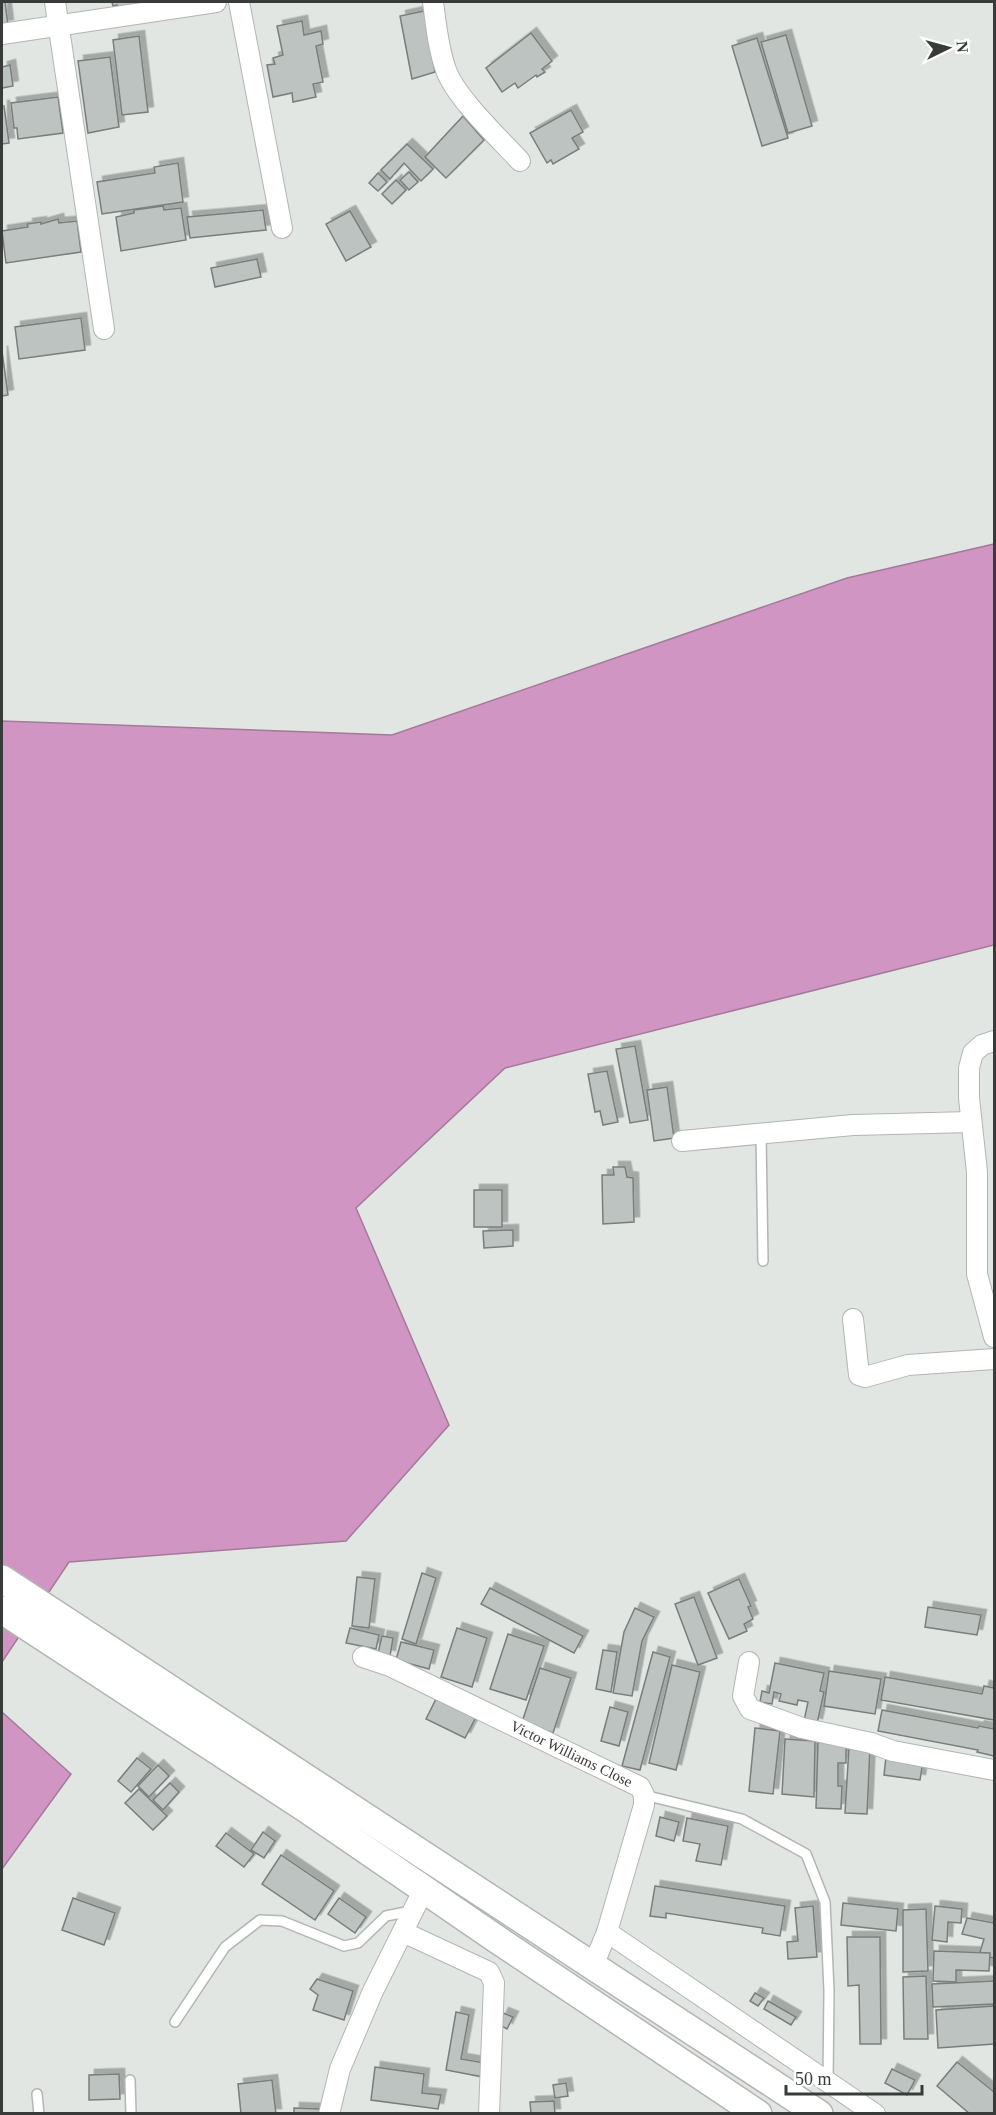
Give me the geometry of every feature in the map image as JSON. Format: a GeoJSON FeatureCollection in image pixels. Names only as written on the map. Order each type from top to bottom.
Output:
{"type":"FeatureCollection","features":[{"type":"Feature","properties":{"kind":"main road"},"geometry":{"type":"LineString","coordinates":[[2,1579],[310,1796],[419,1900],[498,1940],[758,2114]]}},
{"type":"Feature","properties":{"kind":"main road"},"geometry":{"type":"LineString","coordinates":[[2,1610],[593,1966],[819,2114]]}},
{"type":"Feature","properties":{"kind":"street"},"geometry":{"type":"LineString","coordinates":[[55,2],[104,329]]}},
{"type":"Feature","properties":{"kind":"street"},"geometry":{"type":"LineString","coordinates":[[2,34],[216,2]]}},
{"type":"Feature","properties":{"kind":"street"},"geometry":{"type":"LineString","coordinates":[[239,2],[282,228]]}},
{"type":"Feature","properties":{"kind":"street"},"geometry":{"type":"LineString","coordinates":[[433,2],[438,40],[446,72],[467,103],[520,160]]}},
{"type":"Feature","properties":{"kind":"street"},"geometry":{"type":"LineString","coordinates":[[994,1041],[982,1045],[973,1053],[969,1068],[971,1122],[986,1173],[977,1274],[994,1337]]}},
{"type":"Feature","properties":{"kind":"street"},"geometry":{"type":"LineString","coordinates":[[682,1142],[853,1125],[971,1122]]}},
{"type":"Feature","properties":{"kind":"street"},"geometry":{"type":"LineString","coordinates":[[853,1318],[859,1374],[865,1377],[908,1365],[994,1359]]}},
{"type":"Feature","properties":{"kind":"street","name":"Victor Williams Close"},"geometry":{"type":"LineString","coordinates":[[363,1657],[390,1666],[640,1787],[644,1795],[644,1805],[607,1932],[593,1966]]}},
{"type":"Feature","properties":{"kind":"street"},"geometry":{"type":"LineString","coordinates":[[749,1662],[743,1696],[750,1709],[802,1728],[871,1743],[893,1751],[994,1770]]}},
{"type":"Feature","properties":{"kind":"street"},"geometry":{"type":"LineString","coordinates":[[329,2114],[340,2069],[373,1991],[419,1900]]}},
{"type":"Feature","properties":{"kind":"street"},"geometry":{"type":"LineString","coordinates":[[403,1932],[489,1972],[494,1983],[489,2114]]}},
{"type":"Feature","properties":{"kind":"street"},"geometry":{"type":"LineString","coordinates":[[607,1932],[875,2114]]}},
{"type":"Feature","properties":{"kind":"lane"},"geometry":{"type":"LineString","coordinates":[[761,1134],[763,1261]]}},
{"type":"Feature","properties":{"kind":"lane"},"geometry":{"type":"LineString","coordinates":[[644,1795],[742,1819],[806,1854],[825,1902],[829,1991],[828,2081]]}},
{"type":"Feature","properties":{"kind":"lane"},"geometry":{"type":"LineString","coordinates":[[175,2022],[225,1947],[260,1920],[282,1921],[344,1946],[358,1943],[386,1916],[419,1900]]}},
{"type":"Feature","properties":{"kind":"lane"},"geometry":{"type":"LineString","coordinates":[[130,2080],[131,2114]]}},
{"type":"Feature","properties":{"kind":"lane"},"geometry":{"type":"LineString","coordinates":[[37,2094],[39,2114]]}},
{"type":"Feature","properties":{"kind":"shaded area"},"geometry":{"type":"Polygon","coordinates":[[[994,544],[994,945],[505,1068],[356,1208],[449,1425],[346,1541],[69,1562],[2,1662],[2,721],[392,735],[847,578],[994,544]]]}},
{"type":"Feature","properties":{"kind":"shaded area"},"geometry":{"type":"Polygon","coordinates":[[[2,1712],[71,1774],[2,1869],[2,1712]]]}},
{"type":"Feature","properties":{"kind":"building"},"geometry":{"type":"Polygon","coordinates":[[[2,2],[5,2],[8,25],[2,26],[2,2]]]}},
{"type":"Feature","properties":{"kind":"building"},"geometry":{"type":"Polygon","coordinates":[[[112,2],[155,2],[118,13],[117,5],[113,6],[112,2]]]}},
{"type":"Feature","properties":{"kind":"building"},"geometry":{"type":"Polygon","coordinates":[[[424,11],[435,72],[412,79],[400,16],[424,11]]]}},
{"type":"Feature","properties":{"kind":"building"},"geometry":{"type":"Polygon","coordinates":[[[302,21],[304,35],[321,31],[323,44],[316,46],[323,82],[313,84],[316,97],[293,102],[292,93],[273,97],[267,65],[275,64],[273,58],[283,55],[277,26],[302,21]]]}},
{"type":"Feature","properties":{"kind":"building"},"geometry":{"type":"Polygon","coordinates":[[[531,33],[552,61],[542,69],[545,72],[537,77],[536,75],[518,88],[515,83],[502,92],[486,68],[531,33]]]}},
{"type":"Feature","properties":{"kind":"building"},"geometry":{"type":"Polygon","coordinates":[[[786,35],[812,126],[788,133],[761,42],[786,35]]]}},
{"type":"Feature","properties":{"kind":"building"},"geometry":{"type":"Polygon","coordinates":[[[139,36],[148,112],[122,115],[113,40],[139,36]]]}},
{"type":"Feature","properties":{"kind":"building"},"geometry":{"type":"Polygon","coordinates":[[[757,38],[788,138],[762,146],[732,46],[757,38]]]}},
{"type":"Feature","properties":{"kind":"building"},"geometry":{"type":"Polygon","coordinates":[[[110,57],[119,127],[88,133],[78,61],[110,57]]]}},
{"type":"Feature","properties":{"kind":"building"},"geometry":{"type":"Polygon","coordinates":[[[10,65],[13,86],[2,88],[2,67],[10,65]]]}},
{"type":"Feature","properties":{"kind":"building"},"geometry":{"type":"Polygon","coordinates":[[[58,97],[63,133],[18,139],[17,128],[14,128],[11,103],[58,97]]]}},
{"type":"Feature","properties":{"kind":"building"},"geometry":{"type":"Polygon","coordinates":[[[2,106],[4,106],[9,143],[2,144],[2,106]]]}},
{"type":"Feature","properties":{"kind":"building"},"geometry":{"type":"Polygon","coordinates":[[[571,110],[583,132],[572,138],[579,149],[553,164],[551,160],[547,163],[530,133],[571,110]]]}},
{"type":"Feature","properties":{"kind":"building"},"geometry":{"type":"Polygon","coordinates":[[[463,116],[484,140],[446,178],[425,157],[463,116]]]}},
{"type":"Feature","properties":{"kind":"building"},"geometry":{"type":"Polygon","coordinates":[[[407,144],[433,169],[421,181],[404,163],[390,179],[381,170],[407,144]]]}},
{"type":"Feature","properties":{"kind":"building"},"geometry":{"type":"Polygon","coordinates":[[[178,163],[183,202],[102,214],[97,182],[155,173],[154,167],[178,163]]]}},
{"type":"Feature","properties":{"kind":"building"},"geometry":{"type":"Polygon","coordinates":[[[409,172],[418,182],[409,190],[400,180],[409,172]]]}},
{"type":"Feature","properties":{"kind":"building"},"geometry":{"type":"Polygon","coordinates":[[[378,173],[387,182],[378,191],[369,183],[378,173]]]}},
{"type":"Feature","properties":{"kind":"building"},"geometry":{"type":"Polygon","coordinates":[[[396,180],[406,190],[392,204],[382,194],[396,180]]]}},
{"type":"Feature","properties":{"kind":"building"},"geometry":{"type":"Polygon","coordinates":[[[163,206],[164,210],[181,208],[186,240],[121,251],[116,217],[134,213],[134,210],[163,206]]]}},
{"type":"Feature","properties":{"kind":"building"},"geometry":{"type":"Polygon","coordinates":[[[263,210],[266,230],[190,238],[187,217],[263,210]]]}},
{"type":"Feature","properties":{"kind":"building"},"geometry":{"type":"Polygon","coordinates":[[[350,211],[371,247],[346,261],[326,224],[350,211]]]}},
{"type":"Feature","properties":{"kind":"building"},"geometry":{"type":"Polygon","coordinates":[[[58,219],[59,223],[77,221],[81,252],[6,263],[2,231],[58,219]]]}},
{"type":"Feature","properties":{"kind":"building"},"geometry":{"type":"Polygon","coordinates":[[[257,259],[261,277],[215,287],[211,268],[257,259]]]}},
{"type":"Feature","properties":{"kind":"building"},"geometry":{"type":"Polygon","coordinates":[[[81,318],[85,350],[19,359],[15,327],[81,318]]]}},
{"type":"Feature","properties":{"kind":"building"},"geometry":{"type":"Polygon","coordinates":[[[2,351],[8,395],[2,396],[2,351]]]}},
{"type":"Feature","properties":{"kind":"building"},"geometry":{"type":"Polygon","coordinates":[[[635,1046],[648,1120],[630,1123],[616,1049],[635,1046]]]}},
{"type":"Feature","properties":{"kind":"building"},"geometry":{"type":"Polygon","coordinates":[[[607,1071],[618,1122],[603,1125],[600,1111],[595,1112],[588,1074],[607,1071]]]}},
{"type":"Feature","properties":{"kind":"building"},"geometry":{"type":"Polygon","coordinates":[[[667,1087],[674,1138],[654,1141],[647,1090],[667,1087]]]}},
{"type":"Feature","properties":{"kind":"building"},"geometry":{"type":"Polygon","coordinates":[[[613,1167],[625,1167],[627,1177],[633,1178],[634,1222],[603,1224],[602,1175],[614,1175],[613,1167]]]}},
{"type":"Feature","properties":{"kind":"building"},"geometry":{"type":"Polygon","coordinates":[[[474,1190],[502,1190],[502,1227],[474,1227],[474,1190]]]}},
{"type":"Feature","properties":{"kind":"building"},"geometry":{"type":"Polygon","coordinates":[[[513,1230],[513,1246],[484,1248],[483,1231],[513,1230]]]}},
{"type":"Feature","properties":{"kind":"building"},"geometry":{"type":"Polygon","coordinates":[[[422,1573],[436,1578],[416,1644],[402,1639],[422,1573]]]}},
{"type":"Feature","properties":{"kind":"building"},"geometry":{"type":"Polygon","coordinates":[[[357,1577],[375,1579],[369,1628],[352,1626],[357,1577]]]}},
{"type":"Feature","properties":{"kind":"building"},"geometry":{"type":"Polygon","coordinates":[[[739,1579],[751,1606],[748,1607],[753,1619],[744,1624],[747,1631],[729,1639],[708,1593],[739,1579]]]}},
{"type":"Feature","properties":{"kind":"building"},"geometry":{"type":"Polygon","coordinates":[[[490,1588],[583,1636],[574,1653],[481,1604],[490,1588]]]}},
{"type":"Feature","properties":{"kind":"building"},"geometry":{"type":"Polygon","coordinates":[[[694,1597],[717,1658],[698,1665],[675,1604],[694,1597]]]}},
{"type":"Feature","properties":{"kind":"building"},"geometry":{"type":"Polygon","coordinates":[[[928,1607],[981,1615],[977,1635],[925,1627],[928,1607]]]}},
{"type":"Feature","properties":{"kind":"building"},"geometry":{"type":"Polygon","coordinates":[[[635,1608],[654,1617],[642,1641],[632,1696],[613,1693],[624,1632],[635,1608]]]}},
{"type":"Feature","properties":{"kind":"building"},"geometry":{"type":"Polygon","coordinates":[[[350,1628],[379,1635],[376,1649],[346,1643],[350,1628]]]}},
{"type":"Feature","properties":{"kind":"building"},"geometry":{"type":"Polygon","coordinates":[[[457,1628],[487,1638],[472,1687],[441,1677],[457,1628]]]}},
{"type":"Feature","properties":{"kind":"building"},"geometry":{"type":"Polygon","coordinates":[[[508,1634],[544,1646],[526,1700],[490,1689],[508,1634]]]}},
{"type":"Feature","properties":{"kind":"building"},"geometry":{"type":"Polygon","coordinates":[[[382,1636],[393,1638],[390,1656],[378,1653],[382,1636]]]}},
{"type":"Feature","properties":{"kind":"building"},"geometry":{"type":"Polygon","coordinates":[[[401,1642],[434,1650],[429,1669],[396,1660],[401,1642]]]}},
{"type":"Feature","properties":{"kind":"building"},"geometry":{"type":"Polygon","coordinates":[[[603,1650],[617,1652],[611,1692],[596,1689],[603,1650]]]}},
{"type":"Feature","properties":{"kind":"building"},"geometry":{"type":"Polygon","coordinates":[[[653,1652],[670,1657],[640,1770],[622,1766],[653,1652]]]}},
{"type":"Feature","properties":{"kind":"building"},"geometry":{"type":"Polygon","coordinates":[[[775,1663],[824,1673],[820,1691],[824,1692],[817,1724],[804,1721],[808,1702],[798,1700],[797,1705],[779,1701],[781,1694],[774,1692],[772,1704],[760,1702],[762,1691],[769,1693],[775,1663]]]}},
{"type":"Feature","properties":{"kind":"building"},"geometry":{"type":"Polygon","coordinates":[[[672,1665],[700,1672],[676,1770],[649,1763],[672,1665]]]}},
{"type":"Feature","properties":{"kind":"building"},"geometry":{"type":"Polygon","coordinates":[[[540,1668],[571,1678],[553,1733],[522,1722],[540,1668]]]}},
{"type":"Feature","properties":{"kind":"building"},"geometry":{"type":"Polygon","coordinates":[[[829,1671],[881,1679],[875,1714],[824,1706],[829,1671]]]}},
{"type":"Feature","properties":{"kind":"building"},"geometry":{"type":"Polygon","coordinates":[[[885,1677],[982,1694],[984,1686],[994,1688],[994,1720],[881,1700],[885,1677]]]}},
{"type":"Feature","properties":{"kind":"building"},"geometry":{"type":"Polygon","coordinates":[[[437,1697],[476,1717],[465,1738],[426,1719],[437,1697]]]}},
{"type":"Feature","properties":{"kind":"building"},"geometry":{"type":"Polygon","coordinates":[[[610,1707],[628,1712],[619,1746],[601,1741],[610,1707]]]}},
{"type":"Feature","properties":{"kind":"building"},"geometry":{"type":"Polygon","coordinates":[[[882,1710],[994,1729],[994,1756],[977,1752],[978,1750],[878,1731],[882,1710]]]}},
{"type":"Feature","properties":{"kind":"building"},"geometry":{"type":"Polygon","coordinates":[[[755,1728],[780,1731],[773,1794],[749,1791],[755,1728]]]}},
{"type":"Feature","properties":{"kind":"building"},"geometry":{"type":"Polygon","coordinates":[[[785,1739],[815,1741],[814,1797],[782,1794],[785,1739]]]}},
{"type":"Feature","properties":{"kind":"building"},"geometry":{"type":"Polygon","coordinates":[[[818,1741],[846,1742],[846,1763],[838,1763],[838,1786],[842,1786],[841,1809],[816,1808],[818,1741]]]}},
{"type":"Feature","properties":{"kind":"building"},"geometry":{"type":"Polygon","coordinates":[[[849,1747],[870,1748],[867,1814],[845,1813],[849,1747]]]}},
{"type":"Feature","properties":{"kind":"building"},"geometry":{"type":"Polygon","coordinates":[[[886,1757],[923,1761],[920,1780],[884,1775],[886,1757]]]}},
{"type":"Feature","properties":{"kind":"building"},"geometry":{"type":"Polygon","coordinates":[[[137,1758],[151,1769],[131,1792],[118,1781],[137,1758]]]}},
{"type":"Feature","properties":{"kind":"building"},"geometry":{"type":"Polygon","coordinates":[[[158,1765],[169,1776],[149,1797],[138,1786],[158,1765]]]}},
{"type":"Feature","properties":{"kind":"building"},"geometry":{"type":"Polygon","coordinates":[[[170,1783],[179,1792],[163,1810],[153,1800],[170,1783]]]}},
{"type":"Feature","properties":{"kind":"building"},"geometry":{"type":"Polygon","coordinates":[[[139,1789],[167,1816],[153,1830],[125,1803],[139,1789]]]}},
{"type":"Feature","properties":{"kind":"building"},"geometry":{"type":"Polygon","coordinates":[[[660,1817],[679,1822],[674,1841],[656,1836],[660,1817]]]}},
{"type":"Feature","properties":{"kind":"building"},"geometry":{"type":"Polygon","coordinates":[[[687,1818],[728,1826],[721,1865],[696,1861],[700,1844],[683,1841],[687,1818]]]}},
{"type":"Feature","properties":{"kind":"building"},"geometry":{"type":"Polygon","coordinates":[[[263,1832],[275,1841],[264,1858],[251,1850],[263,1832]]]}},
{"type":"Feature","properties":{"kind":"building"},"geometry":{"type":"Polygon","coordinates":[[[226,1833],[254,1854],[244,1867],[216,1846],[226,1833]]]}},
{"type":"Feature","properties":{"kind":"building"},"geometry":{"type":"Polygon","coordinates":[[[281,1855],[334,1891],[315,1920],[262,1884],[281,1855]]]}},
{"type":"Feature","properties":{"kind":"building"},"geometry":{"type":"Polygon","coordinates":[[[655,1886],[785,1906],[780,1936],[762,1933],[763,1928],[666,1913],[666,1918],[650,1916],[655,1886]]]}},
{"type":"Feature","properties":{"kind":"building"},"geometry":{"type":"Polygon","coordinates":[[[73,1898],[115,1913],[104,1945],[62,1930],[73,1898]]]}},
{"type":"Feature","properties":{"kind":"building"},"geometry":{"type":"Polygon","coordinates":[[[339,1898],[366,1917],[355,1933],[328,1914],[339,1898]]]}},
{"type":"Feature","properties":{"kind":"building"},"geometry":{"type":"Polygon","coordinates":[[[843,1903],[898,1909],[896,1931],[841,1925],[843,1903]]]}},
{"type":"Feature","properties":{"kind":"building"},"geometry":{"type":"Polygon","coordinates":[[[813,1906],[817,1957],[788,1959],[787,1942],[798,1941],[795,1908],[813,1906]]]}},
{"type":"Feature","properties":{"kind":"building"},"geometry":{"type":"Polygon","coordinates":[[[935,1906],[962,1909],[961,1923],[948,1922],[947,1942],[932,1940],[935,1906]]]}},
{"type":"Feature","properties":{"kind":"building"},"geometry":{"type":"Polygon","coordinates":[[[926,1909],[928,1971],[903,1972],[903,1910],[926,1909]]]}},
{"type":"Feature","properties":{"kind":"building"},"geometry":{"type":"Polygon","coordinates":[[[967,1918],[994,1923],[994,1958],[979,1955],[984,1939],[962,1934],[967,1918]]]}},
{"type":"Feature","properties":{"kind":"building"},"geometry":{"type":"Polygon","coordinates":[[[847,1937],[880,1937],[881,2044],[860,2044],[859,1985],[848,1986],[847,1937]]]}},
{"type":"Feature","properties":{"kind":"building"},"geometry":{"type":"Polygon","coordinates":[[[934,1951],[990,1953],[989,1971],[956,1970],[956,1982],[933,1981],[934,1951]]]}},
{"type":"Feature","properties":{"kind":"building"},"geometry":{"type":"Polygon","coordinates":[[[926,1976],[928,2039],[904,2039],[903,1977],[926,1976]]]}},
{"type":"Feature","properties":{"kind":"building"},"geometry":{"type":"Polygon","coordinates":[[[317,1979],[353,1991],[344,2020],[313,2010],[318,1995],[310,1989],[317,1979]]]}},
{"type":"Feature","properties":{"kind":"building"},"geometry":{"type":"Polygon","coordinates":[[[994,1981],[994,2004],[933,2007],[932,1984],[994,1981]]]}},
{"type":"Feature","properties":{"kind":"building"},"geometry":{"type":"Polygon","coordinates":[[[755,1993],[764,1998],[758,2006],[750,2001],[755,1993]]]}},
{"type":"Feature","properties":{"kind":"building"},"geometry":{"type":"Polygon","coordinates":[[[768,2001],[796,2017],[791,2025],[764,2009],[768,2001]]]}},
{"type":"Feature","properties":{"kind":"building"},"geometry":{"type":"Polygon","coordinates":[[[994,2006],[994,2044],[938,2048],[936,2010],[994,2006]]]}},
{"type":"Feature","properties":{"kind":"building"},"geometry":{"type":"Polygon","coordinates":[[[456,2012],[469,2015],[461,2059],[485,2063],[483,2077],[446,2070],[456,2012]]]}},
{"type":"Feature","properties":{"kind":"building"},"geometry":{"type":"Polygon","coordinates":[[[503,2013],[513,2017],[507,2029],[498,2024],[503,2013]]]}},
{"type":"Feature","properties":{"kind":"building"},"geometry":{"type":"Polygon","coordinates":[[[957,2062],[994,2092],[994,2114],[970,2114],[937,2086],[957,2062]]]}},
{"type":"Feature","properties":{"kind":"building"},"geometry":{"type":"Polygon","coordinates":[[[375,2067],[424,2074],[422,2093],[441,2095],[438,2109],[371,2100],[375,2067]]]}},
{"type":"Feature","properties":{"kind":"building"},"geometry":{"type":"Polygon","coordinates":[[[892,2069],[915,2080],[907,2095],[885,2083],[892,2069]]]}},
{"type":"Feature","properties":{"kind":"building"},"geometry":{"type":"Polygon","coordinates":[[[119,2074],[120,2099],[89,2100],[89,2075],[119,2074]]]}},
{"type":"Feature","properties":{"kind":"building"},"geometry":{"type":"Polygon","coordinates":[[[272,2080],[276,2114],[241,2114],[238,2084],[272,2080]]]}},
{"type":"Feature","properties":{"kind":"building"},"geometry":{"type":"Polygon","coordinates":[[[566,2083],[568,2096],[555,2098],[553,2085],[566,2083]]]}},
{"type":"Feature","properties":{"kind":"building"},"geometry":{"type":"Polygon","coordinates":[[[554,2101],[555,2114],[531,2114],[530,2102],[554,2101]]]}},
{"type":"Feature","properties":{"kind":"building"},"geometry":{"type":"Polygon","coordinates":[[[294,2108],[321,2109],[321,2114],[294,2114],[294,2108]]]}}]}
